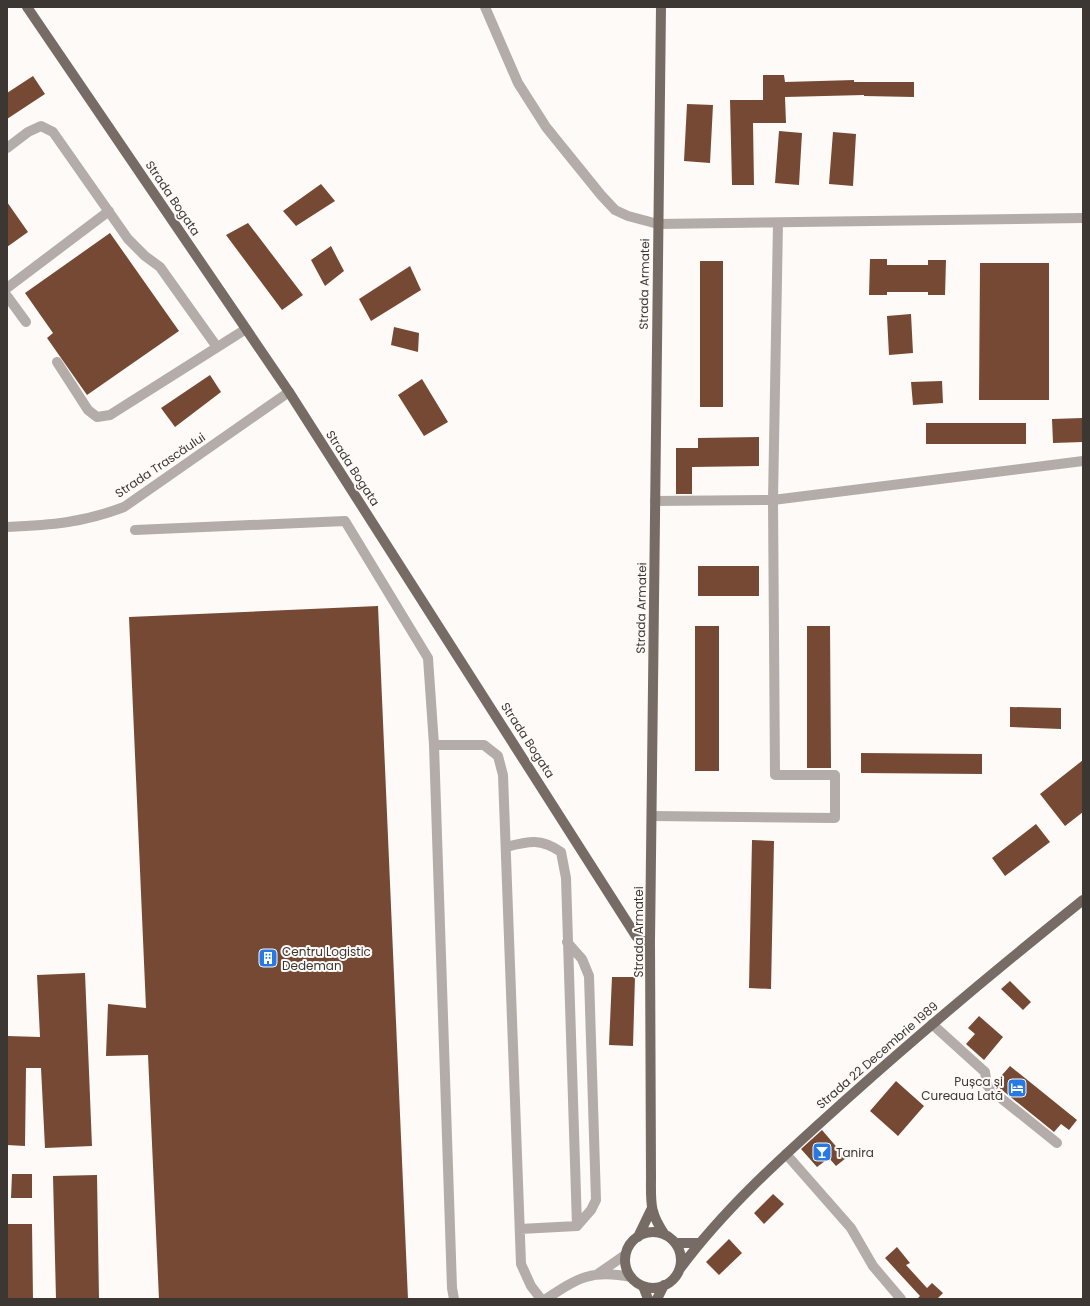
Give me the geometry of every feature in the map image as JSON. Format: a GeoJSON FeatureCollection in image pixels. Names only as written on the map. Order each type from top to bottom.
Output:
{"type":"FeatureCollection","features":[{"type":"Feature","properties":{"kind":"main road","name":"Strada Bogata"},"geometry":{"type":"LineString","coordinates":[[28,7],[289,392],[636,936],[641,941],[650,941]]}},
{"type":"Feature","properties":{"kind":"main road","name":"Strada Armatei"},"geometry":{"type":"LineString","coordinates":[[661,7],[650,941],[651,1210],[656,1222],[665,1235]]}},
{"type":"Feature","properties":{"kind":"main road","name":"Strada 22 Decembrie 1989"},"geometry":{"type":"LineString","coordinates":[[679,1270],[699,1243],[786,1154],[932,1024],[1083,900]]}},
{"type":"Feature","properties":{"kind":"main road","name":"Strada Armatei"},"geometry":{"type":"LineString","coordinates":[[638,1237],[651,1210]]}},
{"type":"Feature","properties":{"kind":"main road"},"geometry":{"type":"LineString","coordinates":[[651,1232],[665,1235],[676,1243],[680,1252],[681,1261],[679,1270],[674,1278],[664,1285],[654,1288],[644,1286],[631,1276],[625,1264],[625,1255],[628,1246],[638,1237],[651,1232]]}},
{"type":"Feature","properties":{"kind":"main road"},"geometry":{"type":"LineString","coordinates":[[676,1243],[699,1243]]}},
{"type":"Feature","properties":{"kind":"main road"},"geometry":{"type":"LineString","coordinates":[[657,1299],[664,1285]]}},
{"type":"Feature","properties":{"kind":"main road"},"geometry":{"type":"LineString","coordinates":[[644,1286],[648,1299]]}},
{"type":"Feature","properties":{"kind":"street"},"geometry":{"type":"LineString","coordinates":[[485,7],[518,83],[546,127],[601,195],[616,210],[628,216],[658,224],[1083,218]]}},
{"type":"Feature","properties":{"kind":"street"},"geometry":{"type":"LineString","coordinates":[[7,148],[28,132],[41,126],[53,132],[128,239],[145,256],[160,267],[217,348]]}},
{"type":"Feature","properties":{"kind":"street"},"geometry":{"type":"LineString","coordinates":[[7,288],[108,211]]}},
{"type":"Feature","properties":{"kind":"street"},"geometry":{"type":"LineString","coordinates":[[652,816],[835,818],[835,776],[775,775],[773,500],[778,223]]}},
{"type":"Feature","properties":{"kind":"street"},"geometry":{"type":"LineString","coordinates":[[7,296],[26,322]]}},
{"type":"Feature","properties":{"kind":"street"},"geometry":{"type":"LineString","coordinates":[[57,362],[88,410],[97,417],[110,415],[246,329]]}},
{"type":"Feature","properties":{"kind":"street","name":"Strada Trascăului"},"geometry":{"type":"LineString","coordinates":[[7,527],[61,524],[99,516],[124,507],[289,392]]}},
{"type":"Feature","properties":{"kind":"street"},"geometry":{"type":"LineString","coordinates":[[655,501],[773,500],[1083,461]]}},
{"type":"Feature","properties":{"kind":"street"},"geometry":{"type":"LineString","coordinates":[[135,530],[345,521],[428,658],[434,744],[451,1272],[454,1299]]}},
{"type":"Feature","properties":{"kind":"street"},"geometry":{"type":"LineString","coordinates":[[434,744],[484,745],[498,756],[503,775],[521,1264],[531,1286],[541,1299]]}},
{"type":"Feature","properties":{"kind":"street"},"geometry":{"type":"LineString","coordinates":[[506,847],[528,841],[549,844],[561,852],[566,878],[577,1226]]}},
{"type":"Feature","properties":{"kind":"street"},"geometry":{"type":"LineString","coordinates":[[520,1229],[577,1226],[591,1210],[596,1200],[589,976],[582,959],[567,942]]}},
{"type":"Feature","properties":{"kind":"street"},"geometry":{"type":"LineString","coordinates":[[932,1024],[985,1072],[987,1085],[992,1092],[1058,1143]]}},
{"type":"Feature","properties":{"kind":"street"},"geometry":{"type":"LineString","coordinates":[[786,1154],[851,1228],[873,1266],[901,1299]]}},
{"type":"Feature","properties":{"kind":"street"},"geometry":{"type":"LineString","coordinates":[[599,1273],[625,1255]]}},
{"type":"Feature","properties":{"kind":"street"},"geometry":{"type":"LineString","coordinates":[[546,1299],[577,1279],[599,1273],[613,1273],[631,1276]]}},
{"type":"Feature","properties":{"kind":"building"},"geometry":{"type":"Polygon","coordinates":[[[763,75],[784,75],[785,82],[854,80],[854,82],[914,82],[914,97],[864,95],[785,97],[786,123],[753,123],[754,185],[732,185],[730,100],[763,100],[763,75]]]}},
{"type":"Feature","properties":{"kind":"building"},"geometry":{"type":"Polygon","coordinates":[[[33,76],[45,94],[7,119],[7,93],[33,76]]]}},
{"type":"Feature","properties":{"kind":"building"},"geometry":{"type":"Polygon","coordinates":[[[687,104],[713,105],[710,163],[684,161],[687,104]]]}},
{"type":"Feature","properties":{"kind":"building"},"geometry":{"type":"Polygon","coordinates":[[[779,131],[802,133],[799,185],[775,183],[779,131]]]}},
{"type":"Feature","properties":{"kind":"building"},"geometry":{"type":"Polygon","coordinates":[[[833,132],[856,134],[853,186],[829,184],[833,132]]]}},
{"type":"Feature","properties":{"kind":"building"},"geometry":{"type":"Polygon","coordinates":[[[321,184],[335,201],[296,226],[283,211],[321,184]]]}},
{"type":"Feature","properties":{"kind":"building"},"geometry":{"type":"Polygon","coordinates":[[[7,202],[28,232],[7,247],[7,202]]]}},
{"type":"Feature","properties":{"kind":"building"},"geometry":{"type":"Polygon","coordinates":[[[248,223],[303,295],[282,310],[226,235],[248,223]]]}},
{"type":"Feature","properties":{"kind":"building"},"geometry":{"type":"Polygon","coordinates":[[[110,233],[179,331],[87,395],[47,338],[53,333],[25,293],[110,233]]]}},
{"type":"Feature","properties":{"kind":"building"},"geometry":{"type":"Polygon","coordinates":[[[331,246],[344,271],[325,286],[311,260],[331,246]]]}},
{"type":"Feature","properties":{"kind":"building"},"geometry":{"type":"Polygon","coordinates":[[[870,259],[887,259],[887,265],[928,265],[928,260],[946,260],[945,295],[928,295],[928,292],[887,292],[887,295],[869,295],[870,259]]]}},
{"type":"Feature","properties":{"kind":"building"},"geometry":{"type":"Polygon","coordinates":[[[700,261],[723,261],[723,407],[700,407],[700,261]]]}},
{"type":"Feature","properties":{"kind":"building"},"geometry":{"type":"Polygon","coordinates":[[[980,263],[1049,263],[1049,400],[979,400],[980,263]]]}},
{"type":"Feature","properties":{"kind":"building"},"geometry":{"type":"Polygon","coordinates":[[[410,266],[421,290],[371,321],[359,299],[410,266]]]}},
{"type":"Feature","properties":{"kind":"building"},"geometry":{"type":"Polygon","coordinates":[[[911,314],[913,353],[889,355],[887,316],[911,314]]]}},
{"type":"Feature","properties":{"kind":"building"},"geometry":{"type":"Polygon","coordinates":[[[394,327],[419,333],[418,352],[391,345],[394,327]]]}},
{"type":"Feature","properties":{"kind":"building"},"geometry":{"type":"Polygon","coordinates":[[[210,375],[221,392],[175,427],[161,408],[210,375]]]}},
{"type":"Feature","properties":{"kind":"building"},"geometry":{"type":"Polygon","coordinates":[[[422,379],[448,422],[424,436],[398,395],[422,379]]]}},
{"type":"Feature","properties":{"kind":"building"},"geometry":{"type":"Polygon","coordinates":[[[942,381],[943,403],[913,405],[911,382],[942,381]]]}},
{"type":"Feature","properties":{"kind":"building"},"geometry":{"type":"Polygon","coordinates":[[[1083,418],[1083,442],[1053,443],[1052,419],[1083,418]]]}},
{"type":"Feature","properties":{"kind":"building"},"geometry":{"type":"Polygon","coordinates":[[[926,423],[1026,423],[1026,444],[926,444],[926,423]]]}},
{"type":"Feature","properties":{"kind":"building"},"geometry":{"type":"Polygon","coordinates":[[[759,437],[759,466],[692,467],[692,494],[676,494],[676,448],[698,448],[698,438],[759,437]]]}},
{"type":"Feature","properties":{"kind":"building"},"geometry":{"type":"Polygon","coordinates":[[[698,566],[759,566],[759,596],[698,596],[698,566]]]}},
{"type":"Feature","properties":{"kind":"building","name":"Centru Logistic Dedeman"},"geometry":{"type":"Polygon","coordinates":[[[378,606],[408,1299],[159,1299],[148,1055],[106,1056],[108,1004],[146,1008],[129,617],[378,606]]]}},
{"type":"Feature","properties":{"kind":"building"},"geometry":{"type":"Polygon","coordinates":[[[695,626],[719,626],[719,771],[695,771],[695,626]]]}},
{"type":"Feature","properties":{"kind":"building"},"geometry":{"type":"Polygon","coordinates":[[[807,626],[830,626],[831,768],[807,768],[807,626]]]}},
{"type":"Feature","properties":{"kind":"building"},"geometry":{"type":"Polygon","coordinates":[[[1010,707],[1061,708],[1061,729],[1010,727],[1010,707]]]}},
{"type":"Feature","properties":{"kind":"building"},"geometry":{"type":"Polygon","coordinates":[[[861,753],[982,754],[982,774],[861,773],[861,753]]]}},
{"type":"Feature","properties":{"kind":"building"},"geometry":{"type":"Polygon","coordinates":[[[1083,760],[1083,812],[1065,826],[1040,794],[1083,760]]]}},
{"type":"Feature","properties":{"kind":"building"},"geometry":{"type":"Polygon","coordinates":[[[1036,824],[1050,842],[1005,876],[992,858],[1036,824]]]}},
{"type":"Feature","properties":{"kind":"building"},"geometry":{"type":"Polygon","coordinates":[[[752,840],[774,841],[771,989],[749,988],[752,840]]]}},
{"type":"Feature","properties":{"kind":"building"},"geometry":{"type":"Polygon","coordinates":[[[85,973],[92,1146],[45,1148],[41,1068],[26,1068],[25,1146],[7,1145],[7,1036],[40,1037],[37,975],[85,973]]]}},
{"type":"Feature","properties":{"kind":"building"},"geometry":{"type":"Polygon","coordinates":[[[612,977],[635,977],[633,1046],[609,1045],[612,977]]]}},
{"type":"Feature","properties":{"kind":"building"},"geometry":{"type":"Polygon","coordinates":[[[1010,981],[1031,1002],[1023,1010],[1001,989],[1010,981]]]}},
{"type":"Feature","properties":{"kind":"building"},"geometry":{"type":"Polygon","coordinates":[[[979,1016],[1003,1037],[984,1060],[966,1044],[975,1034],[968,1028],[979,1016]]]}},
{"type":"Feature","properties":{"kind":"building"},"geometry":{"type":"Polygon","coordinates":[[[1010,1066],[1077,1120],[1069,1130],[1061,1124],[1054,1132],[994,1084],[1010,1066]]]}},
{"type":"Feature","properties":{"kind":"building"},"geometry":{"type":"Polygon","coordinates":[[[896,1081],[924,1106],[898,1136],[870,1111],[896,1081]]]}},
{"type":"Feature","properties":{"kind":"building"},"geometry":{"type":"Polygon","coordinates":[[[822,1130],[846,1158],[836,1166],[829,1158],[817,1167],[801,1149],[822,1130]]]}},
{"type":"Feature","properties":{"kind":"building"},"geometry":{"type":"Polygon","coordinates":[[[12,1174],[32,1174],[32,1198],[11,1198],[12,1174]]]}},
{"type":"Feature","properties":{"kind":"building"},"geometry":{"type":"Polygon","coordinates":[[[97,1175],[99,1299],[56,1299],[53,1176],[97,1175]]]}},
{"type":"Feature","properties":{"kind":"building"},"geometry":{"type":"Polygon","coordinates":[[[773,1194],[784,1204],[764,1224],[754,1213],[773,1194]]]}},
{"type":"Feature","properties":{"kind":"building"},"geometry":{"type":"Polygon","coordinates":[[[7,1224],[32,1224],[33,1299],[7,1299],[7,1224]]]}},
{"type":"Feature","properties":{"kind":"building"},"geometry":{"type":"Polygon","coordinates":[[[729,1239],[742,1253],[719,1275],[706,1262],[729,1239]]]}},
{"type":"Feature","properties":{"kind":"building"},"geometry":{"type":"Polygon","coordinates":[[[897,1247],[910,1263],[906,1265],[927,1288],[932,1283],[943,1293],[937,1299],[917,1299],[920,1296],[885,1258],[897,1247]]]}},
{"type":"Feature","properties":{"kind":"place","name":"Centru Logistic Dedeman"},"geometry":{"type":"Point","coordinates":[268,958]}},
{"type":"Feature","properties":{"kind":"place","name":"Pușca și Cureaua Lată"},"geometry":{"type":"Point","coordinates":[1017,1088]}},
{"type":"Feature","properties":{"kind":"place","name":"Tanira"},"geometry":{"type":"Point","coordinates":[822,1152]}}]}
